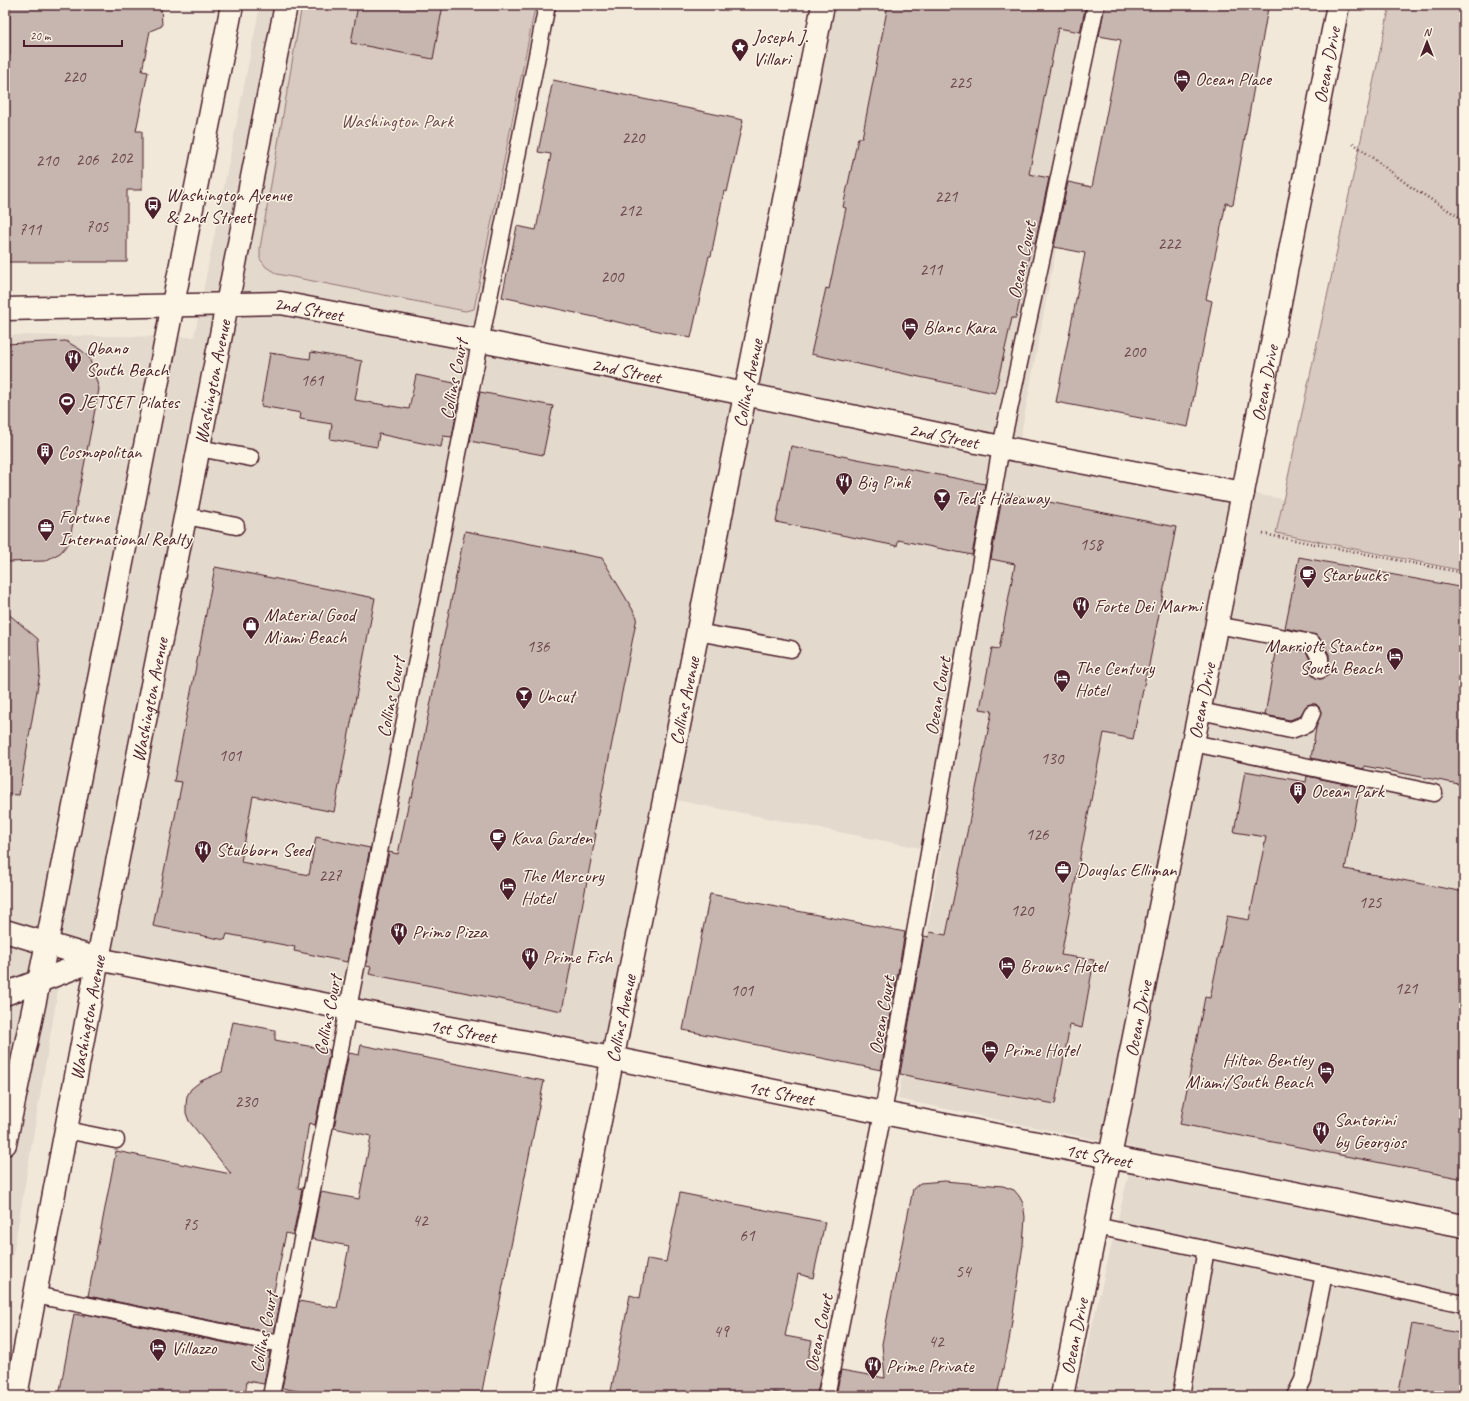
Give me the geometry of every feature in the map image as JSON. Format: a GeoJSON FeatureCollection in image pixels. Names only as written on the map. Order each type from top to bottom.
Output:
{"type":"FeatureCollection","features":[{"type":"Feature","properties":{"kind":"street"},"geometry":{"type":"LineString","coordinates":[[5,1144],[47,942],[232,5]]}},
{"type":"Feature","properties":{"kind":"street","name":"Washington Avenue"},"geometry":{"type":"LineString","coordinates":[[16,1396],[98,959],[286,5]]}},
{"type":"Feature","properties":{"kind":"street","name":"Collins Avenue"},"geometry":{"type":"LineString","coordinates":[[545,1396],[823,5]]}},
{"type":"Feature","properties":{"kind":"street","name":"Ocean Drive"},"geometry":{"type":"LineString","coordinates":[[1062,1396],[1200,711],[1338,5]]}},
{"type":"Feature","properties":{"kind":"street","name":"2nd Street"},"geometry":{"type":"LineString","coordinates":[[5,309],[281,303],[481,341],[1001,447],[1243,493]]}},
{"type":"Feature","properties":{"kind":"street","name":"1st Street"},"geometry":{"type":"LineString","coordinates":[[5,931],[47,942],[98,959],[348,1009],[612,1058],[884,1113],[1464,1226]]}},
{"type":"Feature","properties":{"kind":"street"},"geometry":{"type":"LineString","coordinates":[[5,994],[98,959]]}},
{"type":"Feature","properties":{"kind":"lane","name":"Collins Court"},"geometry":{"type":"LineString","coordinates":[[271,1396],[547,5]]}},
{"type":"Feature","properties":{"kind":"lane","name":"Ocean Court"},"geometry":{"type":"LineString","coordinates":[[826,1396],[884,1113],[1001,447],[1096,5]]}},
{"type":"Feature","properties":{"kind":"lane"},"geometry":{"type":"LineString","coordinates":[[199,448],[251,458]]}},
{"type":"Feature","properties":{"kind":"lane"},"geometry":{"type":"LineString","coordinates":[[186,516],[236,526]]}},
{"type":"Feature","properties":{"kind":"lane"},"geometry":{"type":"LineString","coordinates":[[1217,625],[1312,643],[1320,658],[1320,670]]}},
{"type":"Feature","properties":{"kind":"lane"},"geometry":{"type":"LineString","coordinates":[[697,632],[791,649]]}},
{"type":"Feature","properties":{"kind":"lane"},"geometry":{"type":"LineString","coordinates":[[1200,711],[1291,730],[1307,724],[1312,713]]}},
{"type":"Feature","properties":{"kind":"lane"},"geometry":{"type":"LineString","coordinates":[[1193,743],[1434,793]]}},
{"type":"Feature","properties":{"kind":"lane"},"geometry":{"type":"LineString","coordinates":[[66,1130],[116,1140]]}},
{"type":"Feature","properties":{"kind":"lane"},"geometry":{"type":"LineString","coordinates":[[1096,1226],[1464,1304]]}},
{"type":"Feature","properties":{"kind":"lane"},"geometry":{"type":"LineString","coordinates":[[1181,1396],[1206,1249]]}},
{"type":"Feature","properties":{"kind":"lane"},"geometry":{"type":"LineString","coordinates":[[1296,1396],[1303,1380],[1324,1274]]}},
{"type":"Feature","properties":{"kind":"lane"},"geometry":{"type":"LineString","coordinates":[[35,1295],[281,1344]]}},
{"type":"Feature","properties":{"kind":"path"},"geometry":{"type":"LineString","coordinates":[[1353,143],[1411,188],[1464,220]]}},
{"type":"Feature","properties":{"kind":"path"},"geometry":{"type":"LineString","coordinates":[[1256,532],[1464,573]]}},
{"type":"Feature","properties":{"kind":"shaded area"},"geometry":{"type":"Polygon","coordinates":[[[260,5],[547,5],[481,341],[745,394],[823,5],[1102,5],[1018,450],[1283,499],[1276,533],[1464,573],[1464,1396],[1075,1396],[1135,1148],[898,1099],[941,852],[665,798],[612,1058],[64,955],[5,1302],[5,335],[194,337],[260,5]]]}},
{"type":"Feature","properties":{"kind":"green space","name":"Washington Park"},"geometry":{"type":"Polygon","coordinates":[[[302,5],[522,5],[535,8],[474,309],[465,311],[277,274],[266,267],[260,259],[260,248],[302,5]]]}},
{"type":"Feature","properties":{"kind":"green space"},"geometry":{"type":"Polygon","coordinates":[[[1390,5],[1464,5],[1464,571],[1276,533],[1390,5]]]}},
{"type":"Feature","properties":{"kind":"building"},"geometry":{"type":"Polygon","coordinates":[[[10,5],[161,5],[162,26],[150,31],[142,71],[148,72],[136,131],[142,131],[142,190],[127,190],[127,262],[5,262],[5,55],[10,55],[10,5]]]}},
{"type":"Feature","properties":{"kind":"building"},"geometry":{"type":"Polygon","coordinates":[[[358,5],[443,5],[433,59],[351,43],[358,5]]]}},
{"type":"Feature","properties":{"kind":"building"},"geometry":{"type":"Polygon","coordinates":[[[888,5],[1086,5],[1080,32],[1058,28],[1029,174],[1049,178],[1035,243],[1032,242],[1016,318],[1012,318],[995,393],[811,354],[826,288],[829,289],[846,208],[843,207],[858,138],[862,138],[888,5]]]}},
{"type":"Feature","properties":{"kind":"building"},"geometry":{"type":"Polygon","coordinates":[[[1105,5],[1253,5],[1268,8],[1233,205],[1226,203],[1206,299],[1212,301],[1188,427],[1056,402],[1085,253],[1054,247],[1068,182],[1092,187],[1121,40],[1099,36],[1105,5]]]}},
{"type":"Feature","properties":{"kind":"building"},"geometry":{"type":"Polygon","coordinates":[[[553,80],[743,120],[727,192],[724,191],[711,256],[709,256],[691,338],[502,297],[517,226],[536,230],[551,154],[538,152],[553,80]]]}},
{"type":"Feature","properties":{"kind":"building","name":"Cosmopolitan"},"geometry":{"type":"Polygon","coordinates":[[[66,341],[89,357],[99,389],[69,543],[60,553],[45,561],[5,562],[5,344],[66,341]]]}},
{"type":"Feature","properties":{"kind":"building"},"geometry":{"type":"Polygon","coordinates":[[[311,352],[362,361],[355,400],[409,409],[416,375],[454,383],[454,386],[461,388],[452,437],[443,436],[441,447],[379,434],[377,447],[330,439],[332,424],[300,419],[301,413],[261,406],[270,353],[310,359],[311,352]]]}},
{"type":"Feature","properties":{"kind":"building"},"geometry":{"type":"Polygon","coordinates":[[[480,392],[553,406],[543,455],[470,441],[480,392]]]}},
{"type":"Feature","properties":{"kind":"building"},"geometry":{"type":"Polygon","coordinates":[[[791,446],[985,484],[972,555],[898,540],[897,546],[776,522],[791,446]]]}},
{"type":"Feature","properties":{"kind":"building"},"geometry":{"type":"Polygon","coordinates":[[[1003,493],[1176,527],[1133,739],[1104,733],[1061,955],[1094,960],[1082,1028],[1070,1025],[1055,1104],[914,1078],[900,1074],[924,936],[929,937],[930,932],[946,935],[992,711],[980,709],[992,648],[999,649],[1015,564],[991,559],[1003,493]]]}},
{"type":"Feature","properties":{"kind":"building"},"geometry":{"type":"Polygon","coordinates":[[[465,531],[602,558],[637,617],[594,833],[596,834],[562,1011],[369,974],[371,967],[366,966],[389,852],[398,854],[410,796],[412,797],[465,531]]]}},
{"type":"Feature","properties":{"kind":"building","name":"Marriott Stanton South Beach"},"geometry":{"type":"Polygon","coordinates":[[[1299,557],[1464,588],[1464,785],[1364,766],[1364,769],[1311,758],[1316,728],[1321,712],[1316,704],[1307,705],[1300,716],[1290,720],[1265,715],[1276,653],[1281,654],[1282,647],[1306,651],[1310,660],[1312,674],[1316,678],[1320,679],[1328,675],[1329,654],[1318,636],[1285,628],[1299,557]]]}},
{"type":"Feature","properties":{"kind":"building"},"geometry":{"type":"Polygon","coordinates":[[[215,567],[375,598],[334,812],[253,796],[241,862],[309,875],[316,837],[370,848],[347,962],[294,951],[295,947],[227,934],[225,940],[153,926],[182,782],[174,781],[215,567]]]}},
{"type":"Feature","properties":{"kind":"building"},"geometry":{"type":"Polygon","coordinates":[[[5,611],[38,639],[40,673],[19,795],[5,794],[5,611]]]}},
{"type":"Feature","properties":{"kind":"building"},"geometry":{"type":"Polygon","coordinates":[[[1245,771],[1306,782],[1307,776],[1360,787],[1345,869],[1464,892],[1464,1179],[1180,1124],[1205,997],[1210,998],[1227,916],[1249,920],[1266,837],[1234,832],[1245,771]]]}},
{"type":"Feature","properties":{"kind":"building"},"geometry":{"type":"Polygon","coordinates":[[[710,894],[905,932],[881,1070],[683,1030],[710,894]]]}},
{"type":"Feature","properties":{"kind":"building"},"geometry":{"type":"Polygon","coordinates":[[[233,1022],[275,1030],[275,1040],[330,1050],[315,1125],[309,1123],[298,1188],[302,1189],[293,1235],[286,1233],[273,1296],[281,1298],[274,1333],[88,1296],[116,1151],[231,1174],[189,1121],[186,1113],[186,1105],[187,1096],[191,1089],[201,1081],[222,1072],[233,1022]]]}},
{"type":"Feature","properties":{"kind":"building"},"geometry":{"type":"Polygon","coordinates":[[[361,1045],[544,1081],[481,1396],[324,1396],[282,1388],[299,1301],[337,1308],[349,1246],[312,1239],[321,1192],[359,1199],[371,1136],[334,1128],[349,1053],[359,1055],[361,1045]]]}},
{"type":"Feature","properties":{"kind":"building"},"geometry":{"type":"Polygon","coordinates":[[[944,1181],[1003,1186],[1014,1190],[1023,1203],[1025,1217],[1023,1245],[1009,1341],[997,1396],[836,1396],[841,1370],[885,1378],[882,1344],[913,1189],[920,1183],[944,1181]]]}},
{"type":"Feature","properties":{"kind":"building"},"geometry":{"type":"Polygon","coordinates":[[[680,1193],[825,1222],[813,1278],[798,1274],[785,1336],[812,1341],[807,1365],[822,1367],[817,1396],[795,1396],[773,1392],[772,1396],[610,1396],[630,1295],[640,1298],[647,1259],[666,1262],[680,1193]]]}},
{"type":"Feature","properties":{"kind":"building","name":"Villazzo"},"geometry":{"type":"Polygon","coordinates":[[[74,1314],[84,1316],[84,1314],[270,1352],[264,1384],[247,1381],[245,1396],[59,1396],[74,1314]]]}},
{"type":"Feature","properties":{"kind":"building"},"geometry":{"type":"Polygon","coordinates":[[[1412,1324],[1464,1334],[1464,1396],[1398,1396],[1412,1324]]]}},
{"type":"Feature","properties":{"kind":"place","name":"Joseph J. Villari"},"geometry":{"type":"Point","coordinates":[740,62]}},
{"type":"Feature","properties":{"kind":"place","name":"Ocean Place"},"geometry":{"type":"Point","coordinates":[1182,93]}},
{"type":"Feature","properties":{"kind":"place","name":"Washington Avenue & 2nd Street"},"geometry":{"type":"Point","coordinates":[153,220]}},
{"type":"Feature","properties":{"kind":"place","name":"Blanc Kara"},"geometry":{"type":"Point","coordinates":[910,341]}},
{"type":"Feature","properties":{"kind":"place","name":"Qbano South Beach"},"geometry":{"type":"Point","coordinates":[73,373]}},
{"type":"Feature","properties":{"kind":"place","name":"JETSET Pilates"},"geometry":{"type":"Point","coordinates":[67,416]}},
{"type":"Feature","properties":{"kind":"place","name":"Cosmopolitan"},"geometry":{"type":"Point","coordinates":[45,466]}},
{"type":"Feature","properties":{"kind":"place","name":"Big Pink"},"geometry":{"type":"Point","coordinates":[844,496]}},
{"type":"Feature","properties":{"kind":"place","name":"Ted's Hideaway"},"geometry":{"type":"Point","coordinates":[942,512]}},
{"type":"Feature","properties":{"kind":"place","name":"Fortune International Realty"},"geometry":{"type":"Point","coordinates":[46,542]}},
{"type":"Feature","properties":{"kind":"place","name":"Starbucks"},"geometry":{"type":"Point","coordinates":[1308,589]}},
{"type":"Feature","properties":{"kind":"place","name":"Forte Dei Marmi"},"geometry":{"type":"Point","coordinates":[1081,620]}},
{"type":"Feature","properties":{"kind":"place","name":"Material Good Miami Beach"},"geometry":{"type":"Point","coordinates":[251,640]}},
{"type":"Feature","properties":{"kind":"place","name":"Marriott Stanton South Beach"},"geometry":{"type":"Point","coordinates":[1395,671]}},
{"type":"Feature","properties":{"kind":"place","name":"The Century Hotel"},"geometry":{"type":"Point","coordinates":[1062,693]}},
{"type":"Feature","properties":{"kind":"place","name":"Uncut"},"geometry":{"type":"Point","coordinates":[524,710]}},
{"type":"Feature","properties":{"kind":"place","name":"Ocean Park"},"geometry":{"type":"Point","coordinates":[1298,805]}},
{"type":"Feature","properties":{"kind":"place","name":"Kava Garden"},"geometry":{"type":"Point","coordinates":[498,852]}},
{"type":"Feature","properties":{"kind":"place","name":"Stubborn Seed"},"geometry":{"type":"Point","coordinates":[203,864]}},
{"type":"Feature","properties":{"kind":"place","name":"Douglas Elliman"},"geometry":{"type":"Point","coordinates":[1063,884]}},
{"type":"Feature","properties":{"kind":"place","name":"The Mercury Hotel"},"geometry":{"type":"Point","coordinates":[508,901]}},
{"type":"Feature","properties":{"kind":"place","name":"Primo Pizza"},"geometry":{"type":"Point","coordinates":[399,946]}},
{"type":"Feature","properties":{"kind":"place","name":"Prime Fish"},"geometry":{"type":"Point","coordinates":[530,971]}},
{"type":"Feature","properties":{"kind":"place","name":"Browns Hotel"},"geometry":{"type":"Point","coordinates":[1007,980]}},
{"type":"Feature","properties":{"kind":"place","name":"Prime Hotel"},"geometry":{"type":"Point","coordinates":[990,1064]}},
{"type":"Feature","properties":{"kind":"place","name":"Hilton Bentley Miami/South Beach"},"geometry":{"type":"Point","coordinates":[1326,1085]}},
{"type":"Feature","properties":{"kind":"place","name":"Santorini by Georgios"},"geometry":{"type":"Point","coordinates":[1321,1145]}},
{"type":"Feature","properties":{"kind":"place","name":"Villazzo"},"geometry":{"type":"Point","coordinates":[158,1362]}},
{"type":"Feature","properties":{"kind":"place","name":"Prime Private"},"geometry":{"type":"Point","coordinates":[873,1380]}}]}
